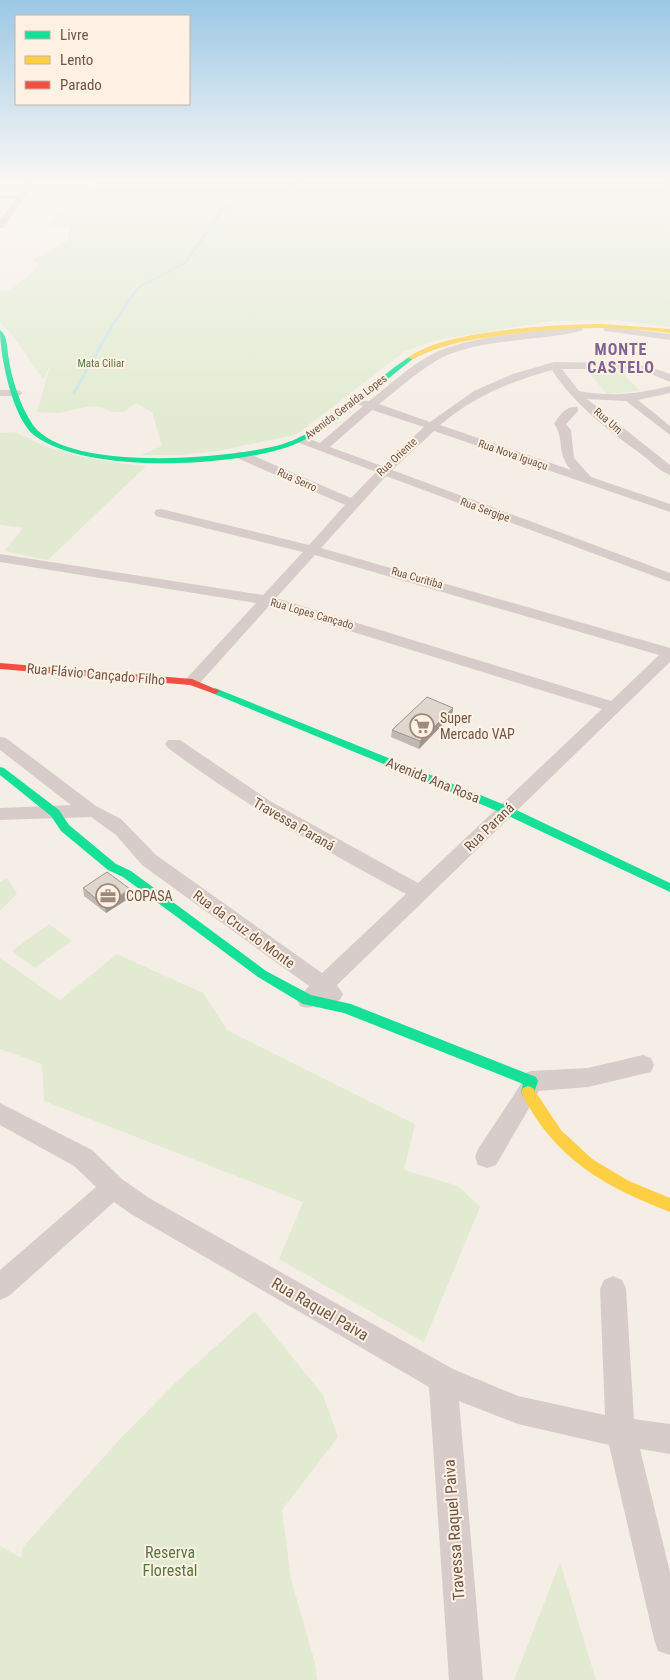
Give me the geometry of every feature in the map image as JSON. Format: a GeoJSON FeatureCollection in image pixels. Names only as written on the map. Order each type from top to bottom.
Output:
{"type":"FeatureCollection","features":[{"type":"Feature","properties":{"kind":"main road","name":"Avenida Geralda Lopes"},"geometry":{"type":"LineString","coordinates":[[1,336],[6,361],[35,432],[45,440],[62,447],[109,458],[147,461],[241,455],[302,440],[357,401],[414,355],[440,345],[465,339],[570,324],[627,325],[670,331]]}},
{"type":"Feature","properties":{"kind":"main road","name":"Rua Flávio Cançado Filho"},"geometry":{"type":"LineString","coordinates":[[0,666],[192,682]]}},
{"type":"Feature","properties":{"kind":"main road","name":"Avenida Ana Rosa"},"geometry":{"type":"LineString","coordinates":[[192,682],[506,810],[670,888]]}},
{"type":"Feature","properties":{"kind":"main road","name":"Rua da Cruz do Monte"},"geometry":{"type":"LineString","coordinates":[[0,770],[55,813],[65,828],[112,867],[127,874],[262,974],[316,993]]}},
{"type":"Feature","properties":{"kind":"main road","name":"Rua da Cruz do Monte"},"geometry":{"type":"LineString","coordinates":[[346,1008],[529,1087]]}},
{"type":"Feature","properties":{"kind":"main road"},"geometry":{"type":"LineString","coordinates":[[529,1087],[554,1135],[572,1155],[600,1175],[630,1190],[670,1205]]}},
{"type":"Feature","properties":{"kind":"street","name":"Avenida Geralda Lopes"},"geometry":{"type":"LineString","coordinates":[[322,447],[423,364],[453,350],[540,333],[582,329],[616,329],[670,337]]}},
{"type":"Feature","properties":{"kind":"street","name":"Rua Oriente"},"geometry":{"type":"LineString","coordinates":[[192,682],[381,471],[430,427],[488,388],[528,371],[554,365],[612,364],[655,371],[670,379]]}},
{"type":"Feature","properties":{"kind":"street","name":"Rua Um"},"geometry":{"type":"LineString","coordinates":[[554,365],[562,379],[578,394],[614,426],[670,470]]}},
{"type":"Feature","properties":{"kind":"street"},"geometry":{"type":"LineString","coordinates":[[578,394],[630,399],[644,398],[670,389]]}},
{"type":"Feature","properties":{"kind":"street"},"geometry":{"type":"LineString","coordinates":[[0,393],[18,393]]}},
{"type":"Feature","properties":{"kind":"street"},"geometry":{"type":"LineString","coordinates":[[630,399],[670,432]]}},
{"type":"Feature","properties":{"kind":"street","name":"Rua Nova Iguaçu"},"geometry":{"type":"LineString","coordinates":[[357,401],[670,508]]}},
{"type":"Feature","properties":{"kind":"street"},"geometry":{"type":"LineString","coordinates":[[574,409],[563,418],[560,424],[565,430],[568,459],[587,480]]}},
{"type":"Feature","properties":{"kind":"street","name":"Rua Sergipe"},"geometry":{"type":"LineString","coordinates":[[302,440],[670,578]]}},
{"type":"Feature","properties":{"kind":"street","name":"Rua Serro"},"geometry":{"type":"LineString","coordinates":[[241,455],[352,504]]}},
{"type":"Feature","properties":{"kind":"street","name":"Rua Curitiba"},"geometry":{"type":"LineString","coordinates":[[161,512],[312,549],[486,597],[670,653]]}},
{"type":"Feature","properties":{"kind":"street","name":"Rua Lopes Cançado"},"geometry":{"type":"LineString","coordinates":[[0,558],[265,600],[336,620],[614,707]]}},
{"type":"Feature","properties":{"kind":"street","name":"Rua Paraná"},"geometry":{"type":"LineString","coordinates":[[316,993],[670,653]]}},
{"type":"Feature","properties":{"kind":"street","name":"Rua da Cruz do Monte"},"geometry":{"type":"LineString","coordinates":[[0,742],[90,810],[101,813],[141,848],[149,860],[316,993],[346,1008]]}},
{"type":"Feature","properties":{"kind":"street","name":"Travessa Paraná"},"geometry":{"type":"LineString","coordinates":[[174,744],[226,784],[262,806],[420,893]]}},
{"type":"Feature","properties":{"kind":"street"},"geometry":{"type":"LineString","coordinates":[[0,814],[90,810]]}},
{"type":"Feature","properties":{"kind":"street"},"geometry":{"type":"LineString","coordinates":[[487,1157],[529,1087],[588,1079],[643,1065]]}},
{"type":"Feature","properties":{"kind":"street","name":"Rua Raquel Paiva"},"geometry":{"type":"LineString","coordinates":[[0,1113],[84,1158],[113,1187],[179,1229],[443,1379],[481,1397],[518,1410],[620,1432],[670,1439]]}},
{"type":"Feature","properties":{"kind":"street"},"geometry":{"type":"LineString","coordinates":[[0,1287],[113,1187]]}},
{"type":"Feature","properties":{"kind":"street"},"geometry":{"type":"LineString","coordinates":[[613,1289],[614,1359],[620,1432],[670,1639]]}},
{"type":"Feature","properties":{"kind":"street","name":"Travessa Raquel Paiva"},"geometry":{"type":"LineString","coordinates":[[443,1379],[466,1680]]}},
{"type":"Feature","properties":{"kind":"green space","name":"Mata Ciliar"},"geometry":{"type":"Polygon","coordinates":[[[33,259],[670,259],[670,327],[617,320],[551,321],[438,340],[405,351],[296,435],[217,451],[179,455],[141,455],[162,446],[152,412],[136,403],[124,412],[111,412],[98,407],[84,407],[57,413],[37,412],[50,366],[43,379],[14,337],[0,322],[0,290],[9,291],[40,266],[33,259]]]}},
{"type":"Feature","properties":{"kind":"green space"},"geometry":{"type":"Polygon","coordinates":[[[620,370],[640,391],[607,394],[589,373],[620,370]]]}},
{"type":"Feature","properties":{"kind":"green space"},"geometry":{"type":"Polygon","coordinates":[[[16,432],[30,440],[79,456],[146,466],[48,560],[4,551],[23,528],[0,525],[0,433],[16,432]]]}},
{"type":"Feature","properties":{"kind":"green space"},"geometry":{"type":"Polygon","coordinates":[[[7,878],[17,894],[0,911],[0,882],[7,878]]]}},
{"type":"Feature","properties":{"kind":"green space"},"geometry":{"type":"Polygon","coordinates":[[[49,924],[72,941],[35,968],[12,951],[49,924]]]}},
{"type":"Feature","properties":{"kind":"green space"},"geometry":{"type":"Polygon","coordinates":[[[117,954],[203,993],[227,1030],[415,1124],[404,1170],[458,1186],[480,1207],[424,1342],[279,1259],[303,1202],[44,1101],[42,1064],[0,1049],[0,958],[60,1000],[117,954]]]}},
{"type":"Feature","properties":{"kind":"green space","name":"Reserva Florestal"},"geometry":{"type":"Polygon","coordinates":[[[255,1311],[323,1395],[338,1437],[282,1510],[291,1579],[315,1663],[317,1680],[0,1680],[0,1546],[21,1558],[23,1547],[119,1440],[176,1382],[255,1311]]]}},
{"type":"Feature","properties":{"kind":"green space"},"geometry":{"type":"Polygon","coordinates":[[[560,1562],[596,1680],[514,1680],[560,1562]]]}},
{"type":"Feature","properties":{"kind":"building","name":"Super Mercado VAP"},"geometry":{"type":"Polygon","coordinates":[[[427,697],[453,708],[420,741],[392,730],[427,697]]]}},
{"type":"Feature","properties":{"kind":"building"},"geometry":{"type":"Polygon","coordinates":[[[107,872],[130,889],[105,906],[83,888],[107,872]]]}},
{"type":"Feature","properties":{"kind":"waterway"},"geometry":{"type":"LineString","coordinates":[[128,302],[139,287],[185,263],[188,259]]}},
{"type":"Feature","properties":{"kind":"waterway"},"geometry":{"type":"LineString","coordinates":[[74,393],[113,324],[129,301]]}},
{"type":"Feature","properties":{"kind":"traffic: fast"},"geometry":{"type":"LineString","coordinates":[[0,332],[17,400],[26,420],[37,434],[60,447],[92,455],[130,460],[212,458],[284,446],[309,436],[336,419],[385,377],[411,358]]}},
{"type":"Feature","properties":{"kind":"traffic: fast"},"geometry":{"type":"LineString","coordinates":[[215,691],[506,810],[670,888]]}},
{"type":"Feature","properties":{"kind":"traffic: fast"},"geometry":{"type":"LineString","coordinates":[[0,770],[55,813],[65,828],[112,867],[127,874],[262,974],[308,1000],[346,1008],[531,1081],[528,1092]]}},
{"type":"Feature","properties":{"kind":"traffic: slow"},"geometry":{"type":"LineString","coordinates":[[411,358],[450,342],[536,329],[580,326],[625,326],[670,331]]}},
{"type":"Feature","properties":{"kind":"traffic: slow"},"geometry":{"type":"LineString","coordinates":[[528,1092],[556,1134],[587,1164],[624,1185],[670,1205]]}},
{"type":"Feature","properties":{"kind":"traffic: jam"},"geometry":{"type":"LineString","coordinates":[[0,666],[192,682],[215,691]]}},
{"type":"Feature","properties":{"kind":"place","name":"Super Mercado VAP"},"geometry":{"type":"Point","coordinates":[422,726]}},
{"type":"Feature","properties":{"kind":"place","name":"COPASA"},"geometry":{"type":"Point","coordinates":[108,896]}},
{"type":"Feature","properties":{"kind":"district","name":"MONTE CASTELO"},"geometry":{"type":"Point","coordinates":[621,358]}}]}
